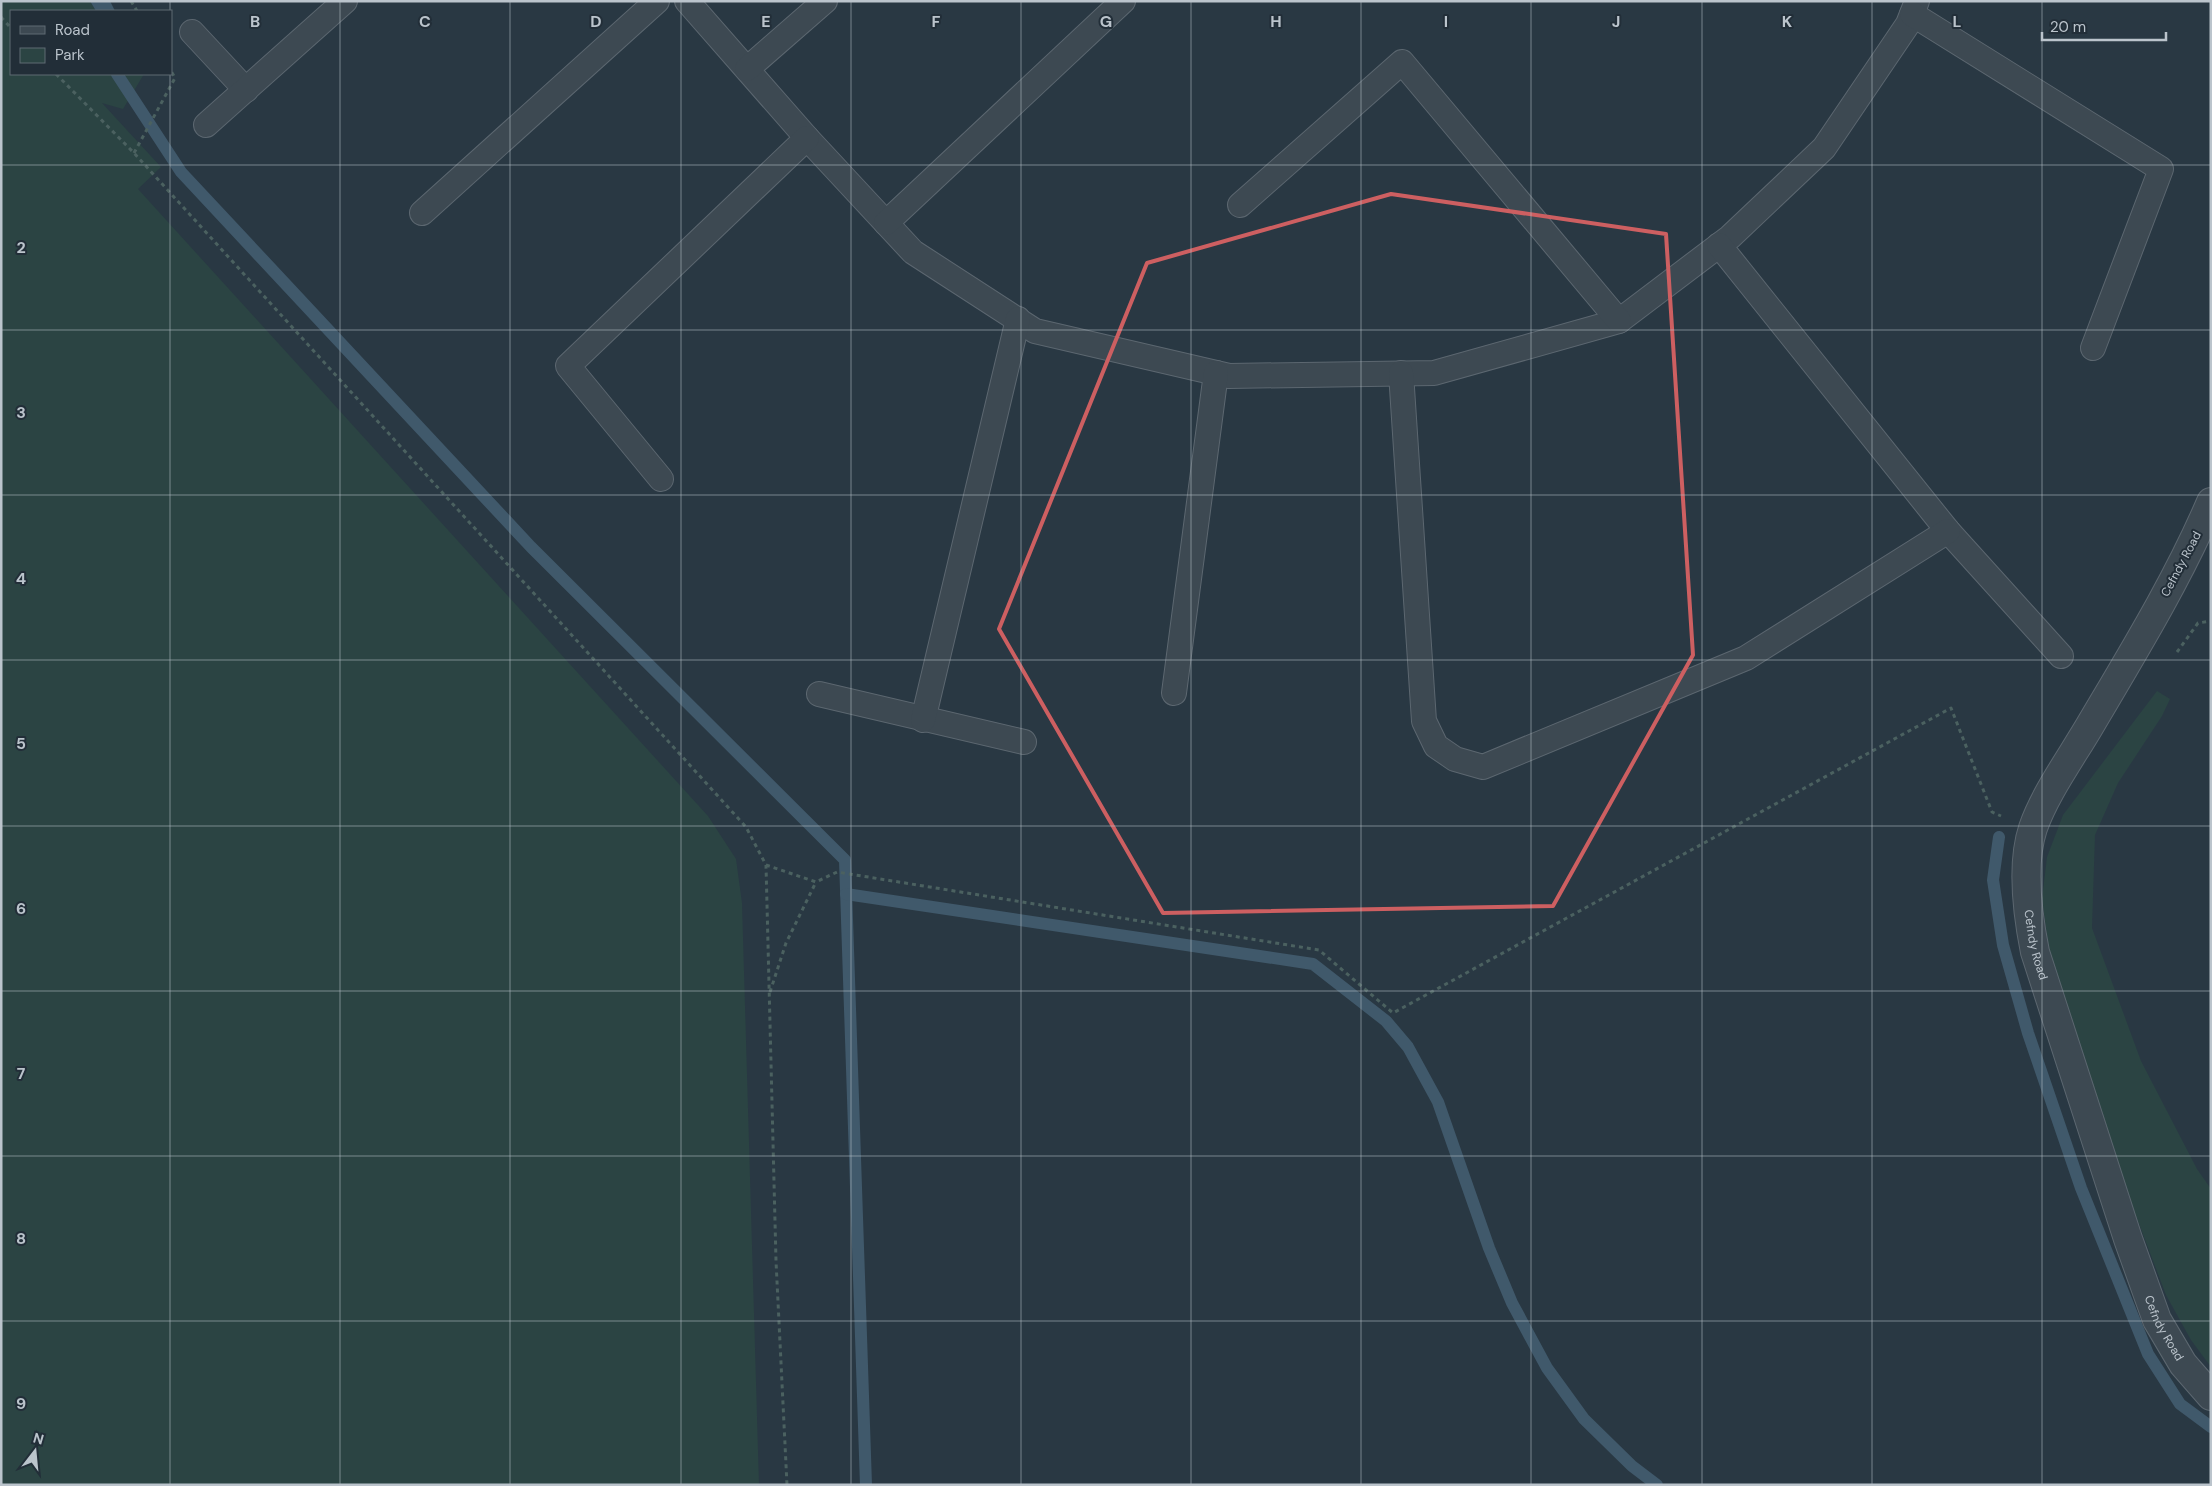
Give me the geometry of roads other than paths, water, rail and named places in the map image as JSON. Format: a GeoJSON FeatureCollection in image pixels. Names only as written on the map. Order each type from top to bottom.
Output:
{"type":"FeatureCollection","features":[{"type":"Feature","properties":{"kind":"street","name":"Cefndy Road"},"geometry":{"type":"LineString","coordinates":[[2211,502],[2201,553],[2055,785],[2033,829],[2028,863],[2027,910],[2035,952],[2128,1239],[2157,1320],[2182,1364],[2211,1396]]}},
{"type":"Feature","properties":{"kind":"lane"},"geometry":{"type":"LineString","coordinates":[[206,125],[345,1]]}},
{"type":"Feature","properties":{"kind":"lane"},"geometry":{"type":"LineString","coordinates":[[422,213],[657,1]]}},
{"type":"Feature","properties":{"kind":"lane"},"geometry":{"type":"LineString","coordinates":[[687,1],[808,138],[913,252],[1035,331],[1229,376],[1434,373],[1619,320],[1719,245],[1824,148],[1908,24],[1914,8],[2161,169],[2093,348]]}},
{"type":"Feature","properties":{"kind":"lane"},"geometry":{"type":"LineString","coordinates":[[747,69],[825,1]]}},
{"type":"Feature","properties":{"kind":"lane"},"geometry":{"type":"LineString","coordinates":[[886,223],[1123,1]]}},
{"type":"Feature","properties":{"kind":"lane"},"geometry":{"type":"LineString","coordinates":[[192,32],[246,90]]}},
{"type":"Feature","properties":{"kind":"lane"},"geometry":{"type":"LineString","coordinates":[[1240,206],[1402,62],[1619,320]]}},
{"type":"Feature","properties":{"kind":"lane"},"geometry":{"type":"LineString","coordinates":[[661,479],[568,366],[808,138]]}},
{"type":"Feature","properties":{"kind":"lane"},"geometry":{"type":"LineString","coordinates":[[1719,245],[1948,531],[2061,656]]}},
{"type":"Feature","properties":{"kind":"lane"},"geometry":{"type":"LineString","coordinates":[[923,720],[1018,319]]}},
{"type":"Feature","properties":{"kind":"lane"},"geometry":{"type":"LineString","coordinates":[[1174,692],[1216,373]]}},
{"type":"Feature","properties":{"kind":"lane"},"geometry":{"type":"LineString","coordinates":[[1401,373],[1424,721],[1436,746],[1455,759],[1464,762],[1484,767],[1746,658],[1948,531]]}},
{"type":"Feature","properties":{"kind":"lane"},"geometry":{"type":"LineString","coordinates":[[819,694],[923,720],[1024,742]]}},
{"type":"Feature","properties":{"kind":"water"},"geometry":{"type":"Polygon","coordinates":[[[90,1],[110,1],[114,10],[95,10],[90,1]]]}},
{"type":"Feature","properties":{"kind":"waterway"},"geometry":{"type":"LineString","coordinates":[[118,75],[181,172],[531,547],[845,860],[866,1485]]}},
{"type":"Feature","properties":{"kind":"waterway"},"geometry":{"type":"LineString","coordinates":[[1999,837],[1993,880],[2003,945],[2028,1033],[2081,1188],[2148,1354],[2180,1404],[2211,1427]]}},
{"type":"Feature","properties":{"kind":"waterway"},"geometry":{"type":"LineString","coordinates":[[846,894],[1313,964],[1386,1021],[1408,1047],[1438,1102],[1489,1248],[1512,1303],[1547,1368],[1584,1419],[1632,1466],[1657,1485]]}}]}
